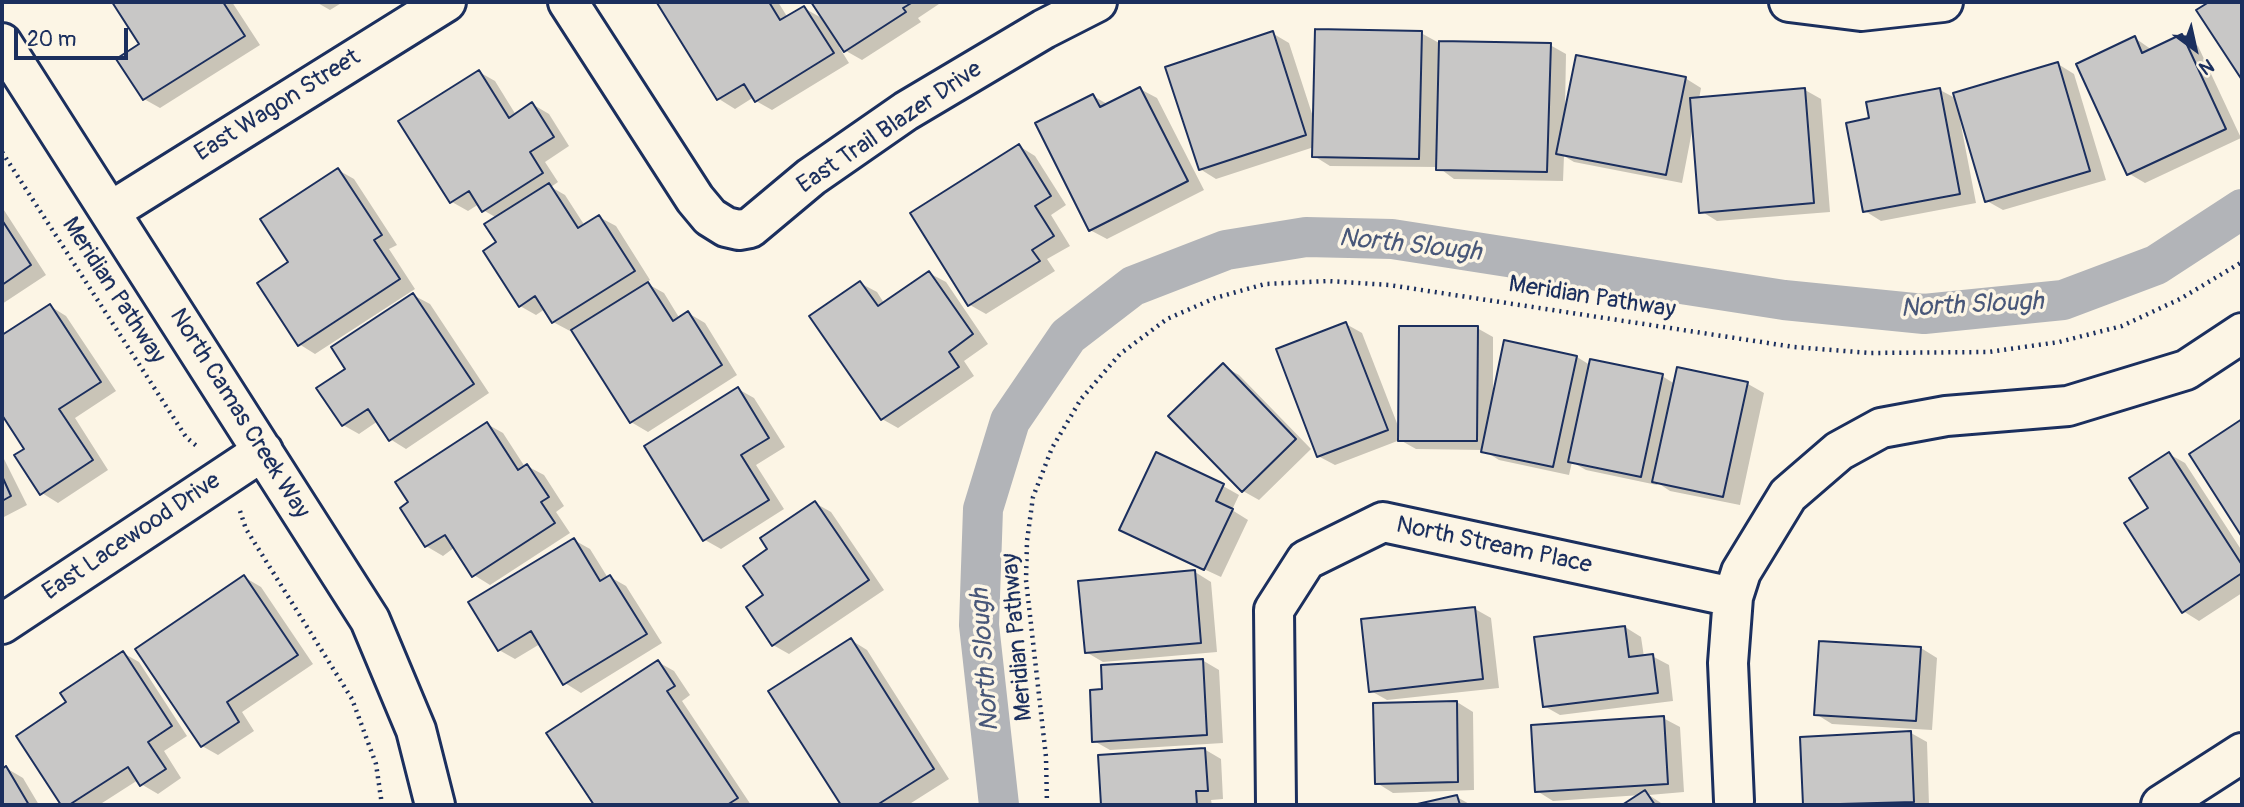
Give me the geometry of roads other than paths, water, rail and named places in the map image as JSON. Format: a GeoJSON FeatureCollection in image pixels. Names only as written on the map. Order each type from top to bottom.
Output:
{"type":"FeatureCollection","features":[{"type":"Feature","properties":{"kind":"street","name":"East Wagon Street"},"geometry":{"type":"LineString","coordinates":[[111,211],[446,2]]}},
{"type":"Feature","properties":{"kind":"street","name":"East Trail Blazer Drive"},"geometry":{"type":"LineString","coordinates":[[568,2],[695,199],[710,218],[726,227],[739,230],[750,228],[811,177],[1037,15],[1097,2]]}},
{"type":"Feature","properties":{"kind":"street"},"geometry":{"type":"LineString","coordinates":[[1789,2],[1861,11],[1944,2]]}},
{"type":"Feature","properties":{"kind":"street","name":"North Camas Creek Way"},"geometry":{"type":"LineString","coordinates":[[2,43],[370,620],[416,730],[435,805]]}},
{"type":"Feature","properties":{"kind":"street"},"geometry":{"type":"LineString","coordinates":[[1734,801],[1728,663],[1733,597],[1741,572],[1788,495],[1839,451],[1881,428],[1946,416],[2067,406],[2186,370],[2242,334]]}},
{"type":"Feature","properties":{"kind":"street","name":"East Lacewood Drive"},"geometry":{"type":"LineString","coordinates":[[2,624],[263,451]]}},
{"type":"Feature","properties":{"kind":"street","name":"North Stream Place"},"geometry":{"type":"LineString","coordinates":[[1276,805],[1274,610],[1306,559],[1382,522],[1733,597]]}},
{"type":"Feature","properties":{"kind":"street"},"geometry":{"type":"LineString","coordinates":[[2161,805],[2242,753]]}},
{"type":"Feature","properties":{"kind":"waterway","name":"North Slough"},"geometry":{"type":"LineString","coordinates":[[999,805],[979,625],[983,509],[1010,421],[1068,336],[1133,286],[1226,250],[1306,237],[1392,239],[1784,300],[1924,314],[2063,300],[2156,265],[2242,209]]}}]}
